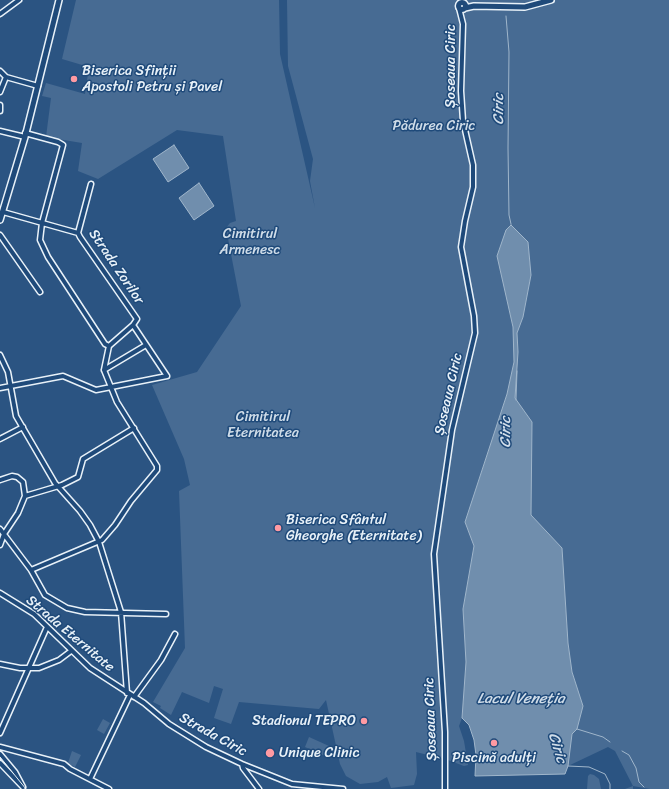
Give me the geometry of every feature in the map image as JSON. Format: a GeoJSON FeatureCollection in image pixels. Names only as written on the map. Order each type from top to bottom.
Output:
{"type":"FeatureCollection","features":[{"type":"Feature","properties":{"kind":"main road"},"geometry":{"type":"LineString","coordinates":[[0,220],[25,135],[59,0]]}},
{"type":"Feature","properties":{"kind":"main road","name":"Șoseaua Ciric"},"geometry":{"type":"LineString","coordinates":[[456,0],[462,4]]}},
{"type":"Feature","properties":{"kind":"main road"},"geometry":{"type":"LineString","coordinates":[[462,4],[474,6],[525,7],[551,0]]}},
{"type":"Feature","properties":{"kind":"street"},"geometry":{"type":"LineString","coordinates":[[0,14],[19,0]]}},
{"type":"Feature","properties":{"kind":"street","name":"Șoseaua Ciric"},"geometry":{"type":"LineString","coordinates":[[445,789],[445,732],[434,554],[452,430],[475,333],[474,316],[461,247],[463,228],[473,187],[473,165],[463,121],[461,91],[463,24],[462,4]]}},
{"type":"Feature","properties":{"kind":"street"},"geometry":{"type":"LineString","coordinates":[[0,72],[6,77],[38,86]]}},
{"type":"Feature","properties":{"kind":"street"},"geometry":{"type":"LineString","coordinates":[[0,92],[6,77]]}},
{"type":"Feature","properties":{"kind":"street"},"geometry":{"type":"LineString","coordinates":[[0,104],[0,111]]}},
{"type":"Feature","properties":{"kind":"street"},"geometry":{"type":"LineString","coordinates":[[0,131],[58,142],[63,145],[42,223],[40,240],[48,257],[105,344],[108,346]]}},
{"type":"Feature","properties":{"kind":"street","name":"Strada Zorilor"},"geometry":{"type":"LineString","coordinates":[[91,184],[78,233],[137,319],[133,325],[167,376],[110,387]]}},
{"type":"Feature","properties":{"kind":"street"},"geometry":{"type":"LineString","coordinates":[[3,212],[78,233]]}},
{"type":"Feature","properties":{"kind":"street"},"geometry":{"type":"LineString","coordinates":[[0,235],[40,292]]}},
{"type":"Feature","properties":{"kind":"street"},"geometry":{"type":"LineString","coordinates":[[31,570],[99,542],[108,534],[128,504],[157,470],[157,466],[110,387],[104,370],[108,346],[133,325]]}},
{"type":"Feature","properties":{"kind":"street"},"geometry":{"type":"LineString","coordinates":[[104,370],[146,345]]}},
{"type":"Feature","properties":{"kind":"street"},"geometry":{"type":"LineString","coordinates":[[0,355],[8,372],[14,410],[58,486],[80,511],[99,542],[121,612],[130,695]]}},
{"type":"Feature","properties":{"kind":"street"},"geometry":{"type":"LineString","coordinates":[[0,388],[63,376],[96,390],[110,387]]}},
{"type":"Feature","properties":{"kind":"street"},"geometry":{"type":"LineString","coordinates":[[0,439],[23,427]]}},
{"type":"Feature","properties":{"kind":"street"},"geometry":{"type":"LineString","coordinates":[[25,496],[58,486],[78,477],[83,459],[134,428]]}},
{"type":"Feature","properties":{"kind":"street"},"geometry":{"type":"LineString","coordinates":[[0,480],[12,476],[17,477],[22,482],[25,496],[18,513],[4,534],[0,545]]}},
{"type":"Feature","properties":{"kind":"street"},"geometry":{"type":"LineString","coordinates":[[0,529],[31,570],[45,595],[67,608],[85,612],[166,614]]}},
{"type":"Feature","properties":{"kind":"street","name":"Strada Eternitate"},"geometry":{"type":"LineString","coordinates":[[0,593],[28,610],[90,668],[165,720]]}},
{"type":"Feature","properties":{"kind":"street"},"geometry":{"type":"LineString","coordinates":[[0,733],[47,627]]}},
{"type":"Feature","properties":{"kind":"street"},"geometry":{"type":"LineString","coordinates":[[90,779],[130,695],[166,653],[175,634]]}},
{"type":"Feature","properties":{"kind":"street"},"geometry":{"type":"LineString","coordinates":[[0,664],[29,668],[45,666],[59,660],[71,650]]}},
{"type":"Feature","properties":{"kind":"street","name":"Strada Ciric"},"geometry":{"type":"LineString","coordinates":[[165,720],[206,747],[242,764],[298,786],[343,789]]}},
{"type":"Feature","properties":{"kind":"street"},"geometry":{"type":"LineString","coordinates":[[0,747],[64,764],[109,789]]}},
{"type":"Feature","properties":{"kind":"street"},"geometry":{"type":"LineString","coordinates":[[0,754],[15,772],[24,788]]}},
{"type":"Feature","properties":{"kind":"street"},"geometry":{"type":"LineString","coordinates":[[0,763],[24,788]]}},
{"type":"Feature","properties":{"kind":"street"},"geometry":{"type":"LineString","coordinates":[[242,764],[243,768],[259,789]]}},
{"type":"Feature","properties":{"kind":"green space","name":"Pădurea Ciric"},"geometry":{"type":"Polygon","coordinates":[[[76,0],[279,0],[280,54],[315,208],[310,181],[313,159],[288,66],[287,0],[669,0],[669,789],[650,789],[633,786],[615,751],[608,747],[568,766],[572,734],[583,706],[572,672],[568,643],[562,548],[531,515],[532,422],[514,398],[518,352],[517,333],[523,317],[531,275],[528,242],[498,256],[513,327],[514,362],[507,394],[465,522],[474,546],[463,609],[466,662],[462,718],[459,726],[464,741],[468,765],[464,766],[448,760],[416,752],[417,774],[414,785],[391,788],[387,777],[378,782],[360,784],[346,776],[340,764],[326,700],[319,709],[239,702],[231,724],[214,718],[223,689],[214,686],[209,703],[182,692],[171,715],[160,708],[161,706],[153,702],[185,648],[179,491],[190,485],[184,459],[152,385],[197,372],[241,306],[226,228],[230,223],[236,221],[223,136],[177,130],[98,179],[78,171],[82,143],[46,137],[51,98],[42,96],[46,83],[85,94],[89,67],[62,59],[76,0]]]}},
{"type":"Feature","properties":{"kind":"green space"},"geometry":{"type":"Polygon","coordinates":[[[103,719],[110,723],[104,734],[97,730],[103,719]]]}},
{"type":"Feature","properties":{"kind":"green space"},"geometry":{"type":"Polygon","coordinates":[[[309,737],[329,746],[325,756],[305,747],[309,737]]]}},
{"type":"Feature","properties":{"kind":"green space"},"geometry":{"type":"Polygon","coordinates":[[[72,751],[81,755],[75,767],[68,763],[72,751]]]}},
{"type":"Feature","properties":{"kind":"green space"},"geometry":{"type":"Polygon","coordinates":[[[590,774],[599,779],[601,789],[587,789],[588,776],[590,774]]]}},
{"type":"Feature","properties":{"kind":"green space"},"geometry":{"type":"Polygon","coordinates":[[[633,786],[633,789],[625,789],[633,786]]]}},
{"type":"Feature","properties":{"kind":"water"},"geometry":{"type":"Polygon","coordinates":[[[174,145],[189,168],[168,182],[153,159],[174,145]]]}},
{"type":"Feature","properties":{"kind":"water"},"geometry":{"type":"Polygon","coordinates":[[[199,183],[214,206],[194,220],[179,198],[199,183]]]}},
{"type":"Feature","properties":{"kind":"water","name":"Lacul Veneția"},"geometry":{"type":"Polygon","coordinates":[[[511,225],[528,242],[531,275],[523,317],[517,333],[518,352],[515,398],[532,422],[531,515],[562,548],[568,643],[572,672],[583,706],[577,729],[572,734],[568,766],[565,774],[475,776],[476,755],[474,740],[469,725],[462,718],[466,662],[463,609],[474,546],[465,522],[507,394],[514,362],[513,327],[497,256],[506,230],[511,225]]]}},
{"type":"Feature","properties":{"kind":"waterway","name":"Ciric"},"geometry":{"type":"LineString","coordinates":[[506,16],[509,52],[508,148],[509,215],[511,224]]}},
{"type":"Feature","properties":{"kind":"waterway","name":"Ciric"},"geometry":{"type":"LineString","coordinates":[[516,400],[517,371]]}},
{"type":"Feature","properties":{"kind":"waterway"},"geometry":{"type":"LineString","coordinates":[[577,729],[603,737],[610,742]]}},
{"type":"Feature","properties":{"kind":"waterway"},"geometry":{"type":"LineString","coordinates":[[622,751],[629,755],[636,768],[639,782],[644,787]]}},
{"type":"Feature","properties":{"kind":"waterway","name":"Ciric"},"geometry":{"type":"LineString","coordinates":[[568,766],[589,767],[605,774],[610,784],[610,789]]}},
{"type":"Feature","properties":{"kind":"tram line"},"geometry":{"type":"LineString","coordinates":[[0,757],[26,789]]}},
{"type":"Feature","properties":{"kind":"place","name":"Biserica Sfinții Apostoli Petru și Pavel"},"geometry":{"type":"Point","coordinates":[74,79]}},
{"type":"Feature","properties":{"kind":"place","name":"Biserica Sfântul Gheorghe (Eternitate)"},"geometry":{"type":"Point","coordinates":[278,528]}},
{"type":"Feature","properties":{"kind":"place","name":"Stadionul TEPRO"},"geometry":{"type":"Point","coordinates":[364,721]}},
{"type":"Feature","properties":{"kind":"place","name":"Piscină adulți"},"geometry":{"type":"Point","coordinates":[494,743]}},
{"type":"Feature","properties":{"kind":"place","name":"Unique Clinic"},"geometry":{"type":"Point","coordinates":[270,753]}},
{"type":"Feature","properties":{"kind":"park label","name":"Cimitirul Armenesc"},"geometry":{"type":"Point","coordinates":[250,242]}},
{"type":"Feature","properties":{"kind":"park label","name":"Cimitirul Eternitatea"},"geometry":{"type":"Point","coordinates":[263,426]}}]}
